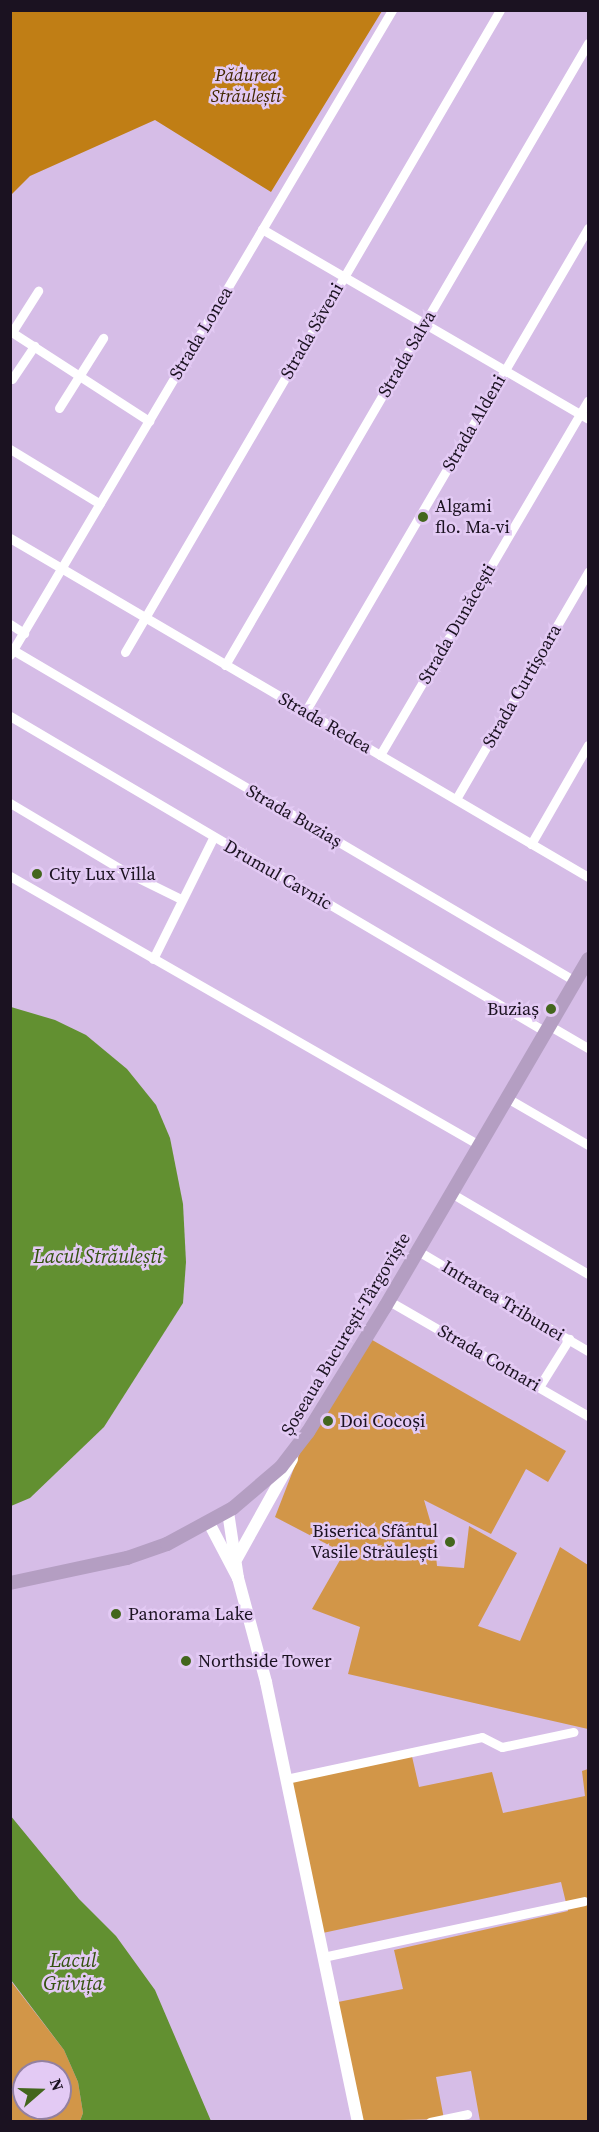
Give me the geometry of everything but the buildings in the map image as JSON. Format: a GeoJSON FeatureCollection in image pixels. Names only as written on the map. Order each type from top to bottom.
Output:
{"type":"FeatureCollection","features":[{"type":"Feature","properties":{"kind":"main road","name":"Șoseaua București-Târgoviște"},"geometry":{"type":"LineString","coordinates":[[10,1583],[128,1558],[167,1544],[228,1512],[256,1490],[296,1450],[389,1301],[588,959]]}},
{"type":"Feature","properties":{"kind":"main road"},"geometry":{"type":"LineString","coordinates":[[237,1558],[296,1450]]}},
{"type":"Feature","properties":{"kind":"main road"},"geometry":{"type":"LineString","coordinates":[[228,1512],[237,1558],[238,1578],[286,1779],[358,2121]]}},
{"type":"Feature","properties":{"kind":"main road"},"geometry":{"type":"LineString","coordinates":[[209,1523],[238,1578]]}},
{"type":"Feature","properties":{"kind":"street","name":"Strada Lonea"},"geometry":{"type":"LineString","coordinates":[[12,652],[392,10]]}},
{"type":"Feature","properties":{"kind":"street","name":"Strada Săveni"},"geometry":{"type":"LineString","coordinates":[[125,652],[500,10]]}},
{"type":"Feature","properties":{"kind":"street","name":"Strada Salva"},"geometry":{"type":"LineString","coordinates":[[225,665],[588,43]]}},
{"type":"Feature","properties":{"kind":"street","name":"Strada Aldeni"},"geometry":{"type":"LineString","coordinates":[[305,712],[588,228]]}},
{"type":"Feature","properties":{"kind":"street"},"geometry":{"type":"LineString","coordinates":[[262,229],[584,416]]}},
{"type":"Feature","properties":{"kind":"street"},"geometry":{"type":"LineString","coordinates":[[38,291],[11,332],[149,422]]}},
{"type":"Feature","properties":{"kind":"street"},"geometry":{"type":"LineString","coordinates":[[59,408],[103,338]]}},
{"type":"Feature","properties":{"kind":"street"},"geometry":{"type":"LineString","coordinates":[[12,379],[34,346]]}},
{"type":"Feature","properties":{"kind":"street","name":"Strada Dunăcești"},"geometry":{"type":"LineString","coordinates":[[380,755],[584,416],[588,400]]}},
{"type":"Feature","properties":{"kind":"street"},"geometry":{"type":"LineString","coordinates":[[10,449],[100,504]]}},
{"type":"Feature","properties":{"kind":"street","name":"Strada Redea"},"geometry":{"type":"LineString","coordinates":[[10,538],[588,877]]}},
{"type":"Feature","properties":{"kind":"street","name":"Strada Curtișoara"},"geometry":{"type":"LineString","coordinates":[[456,799],[588,572]]}},
{"type":"Feature","properties":{"kind":"street"},"geometry":{"type":"LineString","coordinates":[[10,624],[24,633]]}},
{"type":"Feature","properties":{"kind":"street","name":"Strada Buziaș"},"geometry":{"type":"LineString","coordinates":[[12,652],[575,981]]}},
{"type":"Feature","properties":{"kind":"street","name":"Drumul Cavnic"},"geometry":{"type":"LineString","coordinates":[[10,716],[213,838],[548,1029],[588,1048]]}},
{"type":"Feature","properties":{"kind":"street"},"geometry":{"type":"LineString","coordinates":[[531,844],[588,745]]}},
{"type":"Feature","properties":{"kind":"street"},"geometry":{"type":"LineString","coordinates":[[10,803],[124,872],[181,899]]}},
{"type":"Feature","properties":{"kind":"street"},"geometry":{"type":"LineString","coordinates":[[153,959],[180,911],[181,899],[213,838]]}},
{"type":"Feature","properties":{"kind":"street"},"geometry":{"type":"LineString","coordinates":[[10,876],[479,1145]]}},
{"type":"Feature","properties":{"kind":"street"},"geometry":{"type":"LineString","coordinates":[[507,1098],[588,1145]]}},
{"type":"Feature","properties":{"kind":"street"},"geometry":{"type":"LineString","coordinates":[[452,1193],[588,1274]]}},
{"type":"Feature","properties":{"kind":"street","name":"Intrarea Tribunei"},"geometry":{"type":"LineString","coordinates":[[418,1251],[588,1351]]}},
{"type":"Feature","properties":{"kind":"street","name":"Strada Cotnari"},"geometry":{"type":"LineString","coordinates":[[389,1301],[588,1416]]}},
{"type":"Feature","properties":{"kind":"street"},"geometry":{"type":"LineString","coordinates":[[539,1387],[568,1339]]}},
{"type":"Feature","properties":{"kind":"street"},"geometry":{"type":"LineString","coordinates":[[286,1779],[482,1737],[502,1748],[573,1732]]}},
{"type":"Feature","properties":{"kind":"street"},"geometry":{"type":"LineString","coordinates":[[323,1957],[584,1901]]}},
{"type":"Feature","properties":{"kind":"street"},"geometry":{"type":"LineString","coordinates":[[430,2121],[467,2114]]}},
{"type":"Feature","properties":{"kind":"shaded area"},"geometry":{"type":"Polygon","coordinates":[[[367,1337],[566,1451],[548,1482],[526,1469],[491,1534],[424,1500],[434,1534],[437,1566],[464,1568],[469,1526],[517,1553],[478,1626],[520,1641],[560,1547],[588,1565],[588,1729],[348,1674],[360,1627],[312,1609],[344,1553],[275,1517],[308,1432],[367,1337]]]}},
{"type":"Feature","properties":{"kind":"shaded area"},"geometry":{"type":"Polygon","coordinates":[[[411,1752],[419,1787],[492,1772],[503,1813],[585,1796],[582,1771],[588,1769],[588,2121],[480,2121],[471,2071],[436,2077],[444,2119],[358,2121],[333,2003],[403,1989],[394,1950],[568,1911],[561,1882],[318,1934],[286,1779],[411,1752]]]}},
{"type":"Feature","properties":{"kind":"shaded area"},"geometry":{"type":"Polygon","coordinates":[[[10,1980],[64,2050],[68,2060],[12,2060],[12,2120],[72,2120],[72,2068],[78,2082],[83,2113],[80,2121],[11,2121],[10,1980]]]}},
{"type":"Feature","properties":{"kind":"green space","name":"Pădurea Străulești"},"geometry":{"type":"Polygon","coordinates":[[[11,10],[382,11],[271,192],[155,120],[30,176],[11,195],[11,10]]]}},
{"type":"Feature","properties":{"kind":"water","name":"Lacul Străulești"},"geometry":{"type":"Polygon","coordinates":[[[11,1007],[55,1020],[86,1035],[127,1069],[156,1105],[170,1138],[183,1204],[186,1262],[183,1303],[104,1427],[30,1498],[11,1506],[11,1007]]]}},
{"type":"Feature","properties":{"kind":"water","name":"Lacul Grivița"},"geometry":{"type":"Polygon","coordinates":[[[10,1815],[79,1899],[116,1936],[155,1990],[211,2121],[80,2121],[83,2113],[72,2060],[68,2060],[64,2050],[11,1980],[10,1815]]]}},
{"type":"Feature","properties":{"kind":"place","name":"Algami flo. Ma-vi"},"geometry":{"type":"Point","coordinates":[423,517]}},
{"type":"Feature","properties":{"kind":"place","name":"City Lux Villa"},"geometry":{"type":"Point","coordinates":[37,874]}},
{"type":"Feature","properties":{"kind":"place","name":"Buziaș"},"geometry":{"type":"Point","coordinates":[551,1009]}},
{"type":"Feature","properties":{"kind":"place","name":"Doi Cocoși"},"geometry":{"type":"Point","coordinates":[328,1421]}},
{"type":"Feature","properties":{"kind":"place","name":"Biserica Sfântul Vasile Străulești"},"geometry":{"type":"Point","coordinates":[450,1542]}},
{"type":"Feature","properties":{"kind":"place","name":"Panorama Lake"},"geometry":{"type":"Point","coordinates":[116,1614]}},
{"type":"Feature","properties":{"kind":"place","name":"Northside Tower"},"geometry":{"type":"Point","coordinates":[186,1661]}}]}
